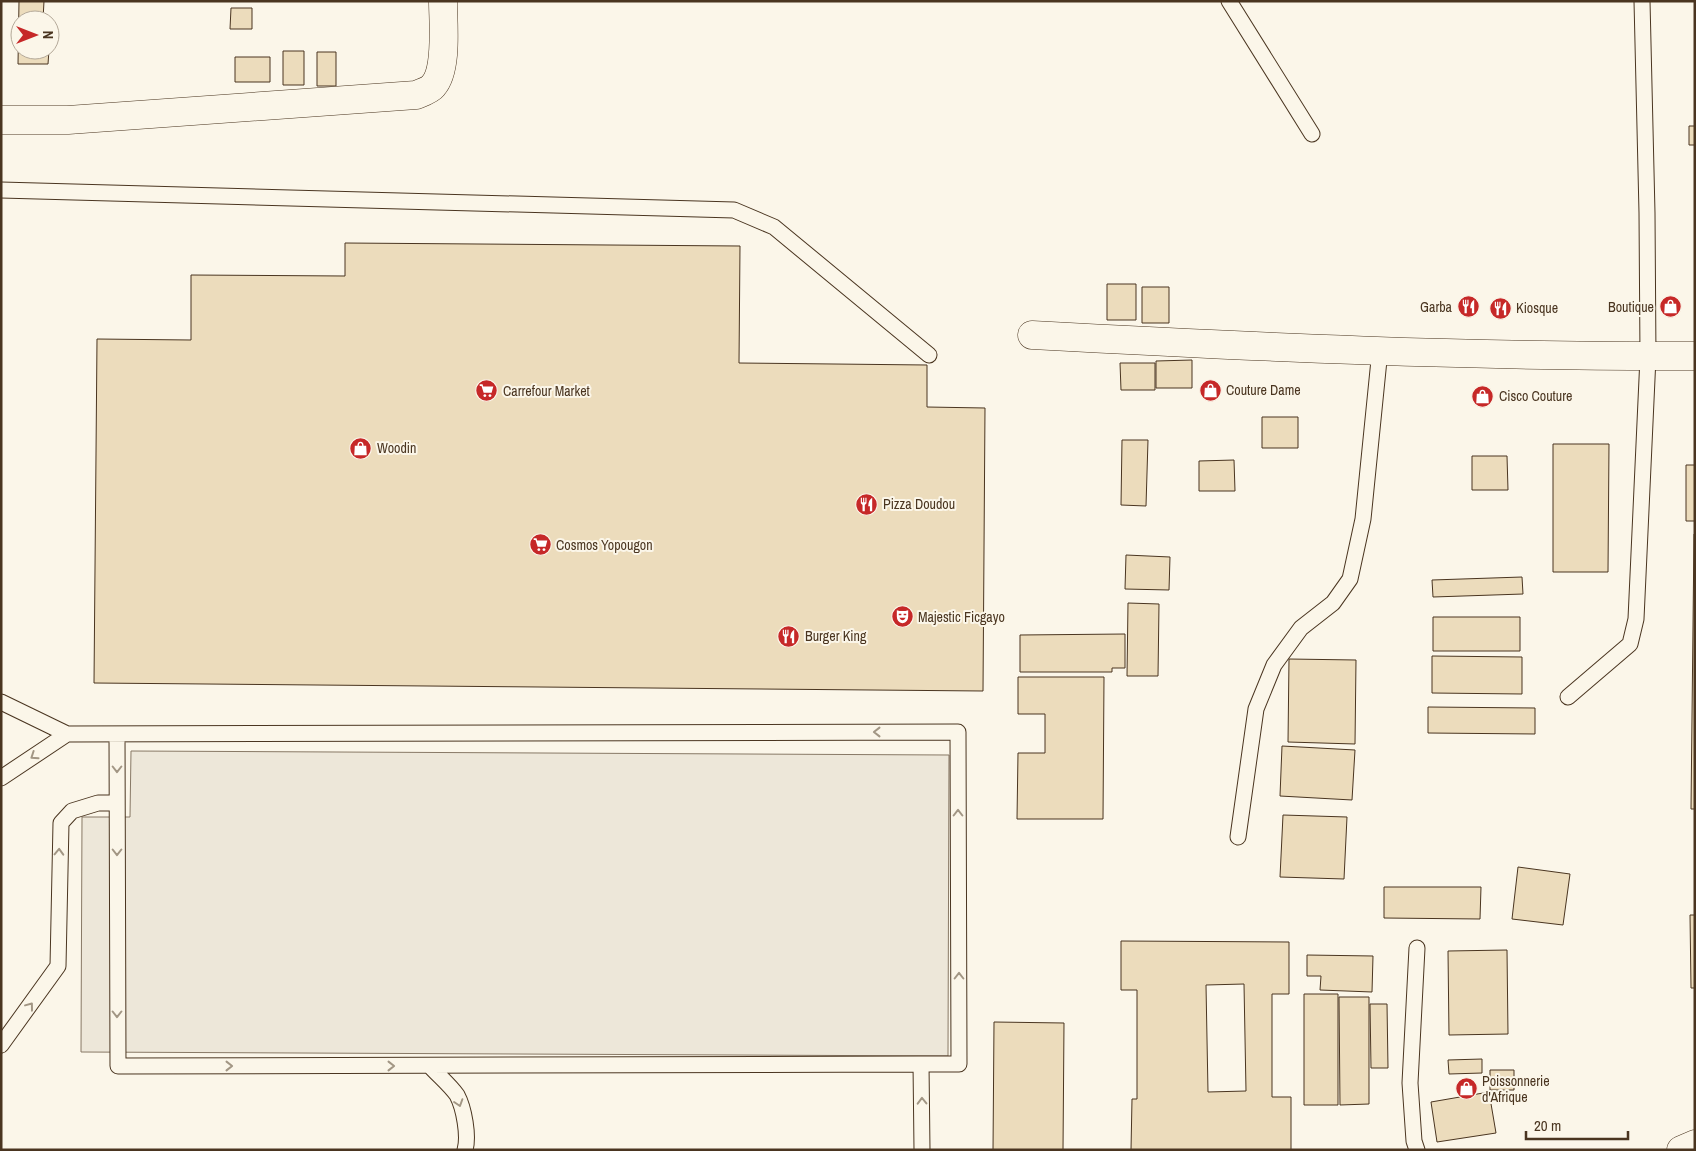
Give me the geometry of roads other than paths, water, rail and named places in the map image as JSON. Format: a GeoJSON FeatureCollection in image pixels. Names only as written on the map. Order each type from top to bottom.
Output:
{"type":"FeatureCollection","features":[{"type":"Feature","properties":{"kind":"street"},"geometry":{"type":"LineString","coordinates":[[1,120],[68,120],[416,96],[433,86],[439,73],[444,45],[443,1]]}},
{"type":"Feature","properties":{"kind":"street"},"geometry":{"type":"LineString","coordinates":[[1032,335],[1208,345],[1648,357],[1695,356]]}},
{"type":"Feature","properties":{"kind":"street"},"geometry":{"type":"LineString","coordinates":[[1681,1150],[1695,1144]]}},
{"type":"Feature","properties":{"kind":"lane"},"geometry":{"type":"LineString","coordinates":[[1229,1],[1312,134]]}},
{"type":"Feature","properties":{"kind":"lane"},"geometry":{"type":"LineString","coordinates":[[1568,697],[1630,644],[1636,620],[1648,357],[1642,1]]}},
{"type":"Feature","properties":{"kind":"lane"},"geometry":{"type":"LineString","coordinates":[[1,190],[734,210],[774,228],[929,355]]}},
{"type":"Feature","properties":{"kind":"lane"},"geometry":{"type":"LineString","coordinates":[[1238,837],[1256,709],[1274,665],[1301,628],[1333,603],[1350,579],[1362,519],[1380,350]]}},
{"type":"Feature","properties":{"kind":"lane"},"geometry":{"type":"LineString","coordinates":[[1,702],[67,734],[958,732],[959,1064],[118,1066],[116,734]]}},
{"type":"Feature","properties":{"kind":"lane"},"geometry":{"type":"LineString","coordinates":[[1,778],[67,734]]}},
{"type":"Feature","properties":{"kind":"lane"},"geometry":{"type":"LineString","coordinates":[[1,1045],[58,966],[62,823],[72,811],[98,803],[116,803]]}},
{"type":"Feature","properties":{"kind":"lane"},"geometry":{"type":"LineString","coordinates":[[1417,948],[1410,1083],[1414,1141],[1417,1150]]}},
{"type":"Feature","properties":{"kind":"lane"},"geometry":{"type":"LineString","coordinates":[[922,1064],[922,1150]]}},
{"type":"Feature","properties":{"kind":"lane"},"geometry":{"type":"LineString","coordinates":[[430,1066],[457,1096],[463,1116],[467,1144],[465,1150]]}},
{"type":"Feature","properties":{"kind":"place","name":"Garba"},"geometry":{"type":"Point","coordinates":[1468,307]}},
{"type":"Feature","properties":{"kind":"place","name":"Boutique"},"geometry":{"type":"Point","coordinates":[1670,307]}},
{"type":"Feature","properties":{"kind":"place","name":"Kiosque"},"geometry":{"type":"Point","coordinates":[1500,308]}},
{"type":"Feature","properties":{"kind":"place","name":"Couture Dame"},"geometry":{"type":"Point","coordinates":[1210,390]}},
{"type":"Feature","properties":{"kind":"place","name":"Carrefour Market"},"geometry":{"type":"Point","coordinates":[487,391]}},
{"type":"Feature","properties":{"kind":"place","name":"Cisco Couture"},"geometry":{"type":"Point","coordinates":[1483,396]}},
{"type":"Feature","properties":{"kind":"place","name":"Woodin"},"geometry":{"type":"Point","coordinates":[361,448]}},
{"type":"Feature","properties":{"kind":"place","name":"Pizza Doudou"},"geometry":{"type":"Point","coordinates":[867,504]}},
{"type":"Feature","properties":{"kind":"place","name":"Cosmos Yopougon"},"geometry":{"type":"Point","coordinates":[540,545]}},
{"type":"Feature","properties":{"kind":"place","name":"Majestic Ficgayo"},"geometry":{"type":"Point","coordinates":[902,617]}},
{"type":"Feature","properties":{"kind":"place","name":"Burger King"},"geometry":{"type":"Point","coordinates":[789,636]}},
{"type":"Feature","properties":{"kind":"place","name":"Poissonnerie d'Afrique"},"geometry":{"type":"Point","coordinates":[1466,1089]}}]}
